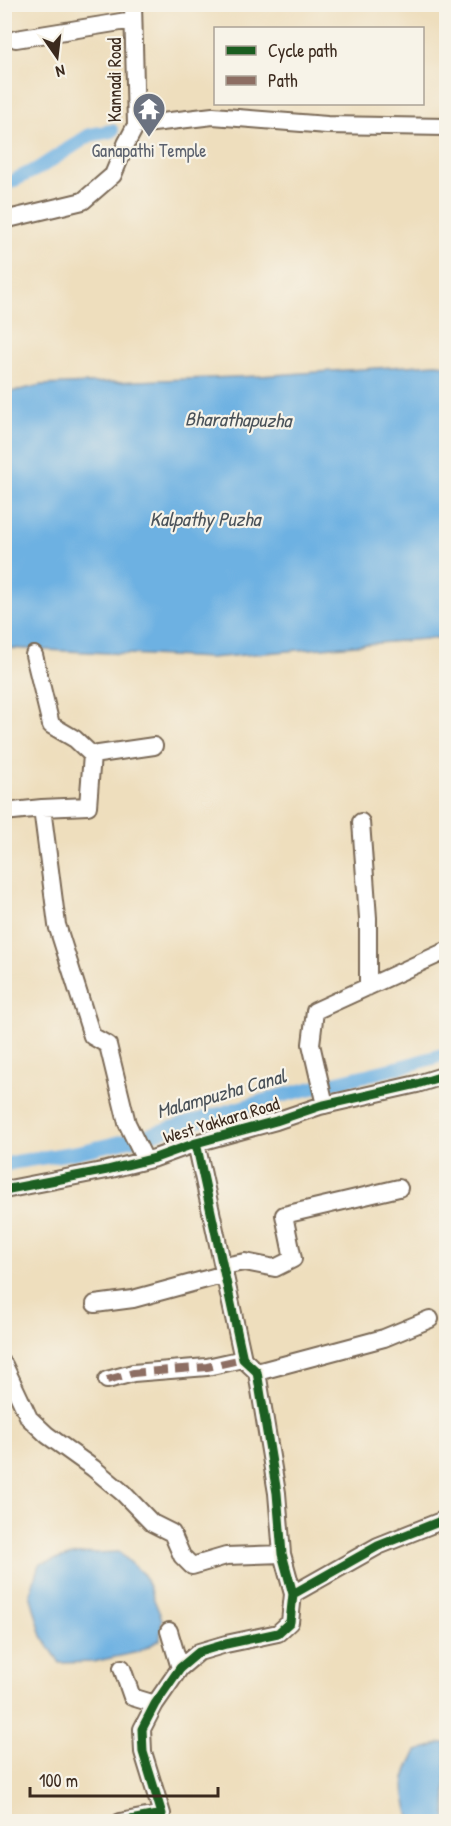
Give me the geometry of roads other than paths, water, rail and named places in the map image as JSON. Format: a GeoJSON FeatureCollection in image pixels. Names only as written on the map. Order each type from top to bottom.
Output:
{"type":"FeatureCollection","features":[{"type":"Feature","properties":{"kind":"street"},"geometry":{"type":"LineString","coordinates":[[16,39],[133,12]]}},
{"type":"Feature","properties":{"kind":"street","name":"Kannadi Road"},"geometry":{"type":"LineString","coordinates":[[4,220],[83,201],[113,175],[136,125],[133,12]]}},
{"type":"Feature","properties":{"kind":"street"},"geometry":{"type":"LineString","coordinates":[[136,125],[213,116],[327,125],[447,127]]}},
{"type":"Feature","properties":{"kind":"street"},"geometry":{"type":"LineString","coordinates":[[34,655],[51,725],[75,739],[92,755]]}},
{"type":"Feature","properties":{"kind":"street"},"geometry":{"type":"LineString","coordinates":[[92,755],[154,746]]}},
{"type":"Feature","properties":{"kind":"street"},"geometry":{"type":"LineString","coordinates":[[4,812],[88,806],[92,755]]}},
{"type":"Feature","properties":{"kind":"street"},"geometry":{"type":"LineString","coordinates":[[42,808],[57,925],[92,1036],[108,1046],[127,1123],[145,1160]]}},
{"type":"Feature","properties":{"kind":"street"},"geometry":{"type":"LineString","coordinates":[[361,822],[368,918],[368,987]]}},
{"type":"Feature","properties":{"kind":"street"},"geometry":{"type":"LineString","coordinates":[[322,1092],[311,1044],[315,1011],[447,951]]}},
{"type":"Feature","properties":{"kind":"street","name":"West Yakkara Road"},"geometry":{"type":"LineString","coordinates":[[4,1190],[107,1170],[276,1121],[322,1092],[447,1075]]}},
{"type":"Feature","properties":{"kind":"street"},"geometry":{"type":"LineString","coordinates":[[120,1821],[162,1814],[144,1752],[142,1729],[155,1704],[180,1668],[199,1652],[278,1633],[290,1622],[293,1594],[282,1554],[277,1493],[257,1372],[243,1359],[196,1143]]}},
{"type":"Feature","properties":{"kind":"street"},"geometry":{"type":"LineString","coordinates":[[95,1304],[133,1299],[245,1262],[275,1268],[293,1259],[284,1215],[399,1188]]}},
{"type":"Feature","properties":{"kind":"street"},"geometry":{"type":"LineString","coordinates":[[257,1372],[384,1338],[430,1319]]}},
{"type":"Feature","properties":{"kind":"street"},"geometry":{"type":"LineString","coordinates":[[107,1380],[133,1373],[207,1367],[243,1359]]}},
{"type":"Feature","properties":{"kind":"street"},"geometry":{"type":"LineString","coordinates":[[4,1365],[29,1418],[47,1436],[93,1468],[123,1493],[152,1523],[172,1533],[182,1556],[192,1566],[226,1556],[282,1554]]}},
{"type":"Feature","properties":{"kind":"street"},"geometry":{"type":"LineString","coordinates":[[293,1594],[378,1546],[447,1519]]}},
{"type":"Feature","properties":{"kind":"street"},"geometry":{"type":"LineString","coordinates":[[169,1631],[180,1668]]}},
{"type":"Feature","properties":{"kind":"street"},"geometry":{"type":"LineString","coordinates":[[122,1668],[132,1697],[155,1704]]}},
{"type":"Feature","properties":{"kind":"water","name":"Kalpathy Puzha"},"geometry":{"type":"Polygon","coordinates":[[[446,365],[446,637],[210,658],[5,648],[5,393],[42,385],[259,376],[446,365]]]}},
{"type":"Feature","properties":{"kind":"water"},"geometry":{"type":"Polygon","coordinates":[[[119,1552],[144,1575],[162,1619],[160,1640],[138,1652],[93,1662],[60,1663],[42,1636],[30,1594],[39,1564],[77,1554],[119,1552]]]}},
{"type":"Feature","properties":{"kind":"water"},"geometry":{"type":"Polygon","coordinates":[[[446,1743],[446,1821],[411,1821],[404,1793],[408,1770],[417,1751],[446,1743]]]}},
{"type":"Feature","properties":{"kind":"waterway"},"geometry":{"type":"LineString","coordinates":[[4,185],[39,168],[90,135],[112,131]]}},
{"type":"Feature","properties":{"kind":"waterway","name":"Malampuzha Canal"},"geometry":{"type":"LineString","coordinates":[[4,1165],[134,1139],[280,1096],[446,1054]]}},
{"type":"Feature","properties":{"kind":"place","name":"Ganapathi Temple"},"geometry":{"type":"Point","coordinates":[149,138]}},
{"type":"Feature","properties":{"kind":"water label","name":"Bharathapuzha"},"geometry":{"type":"Point","coordinates":[238,419]}}]}
